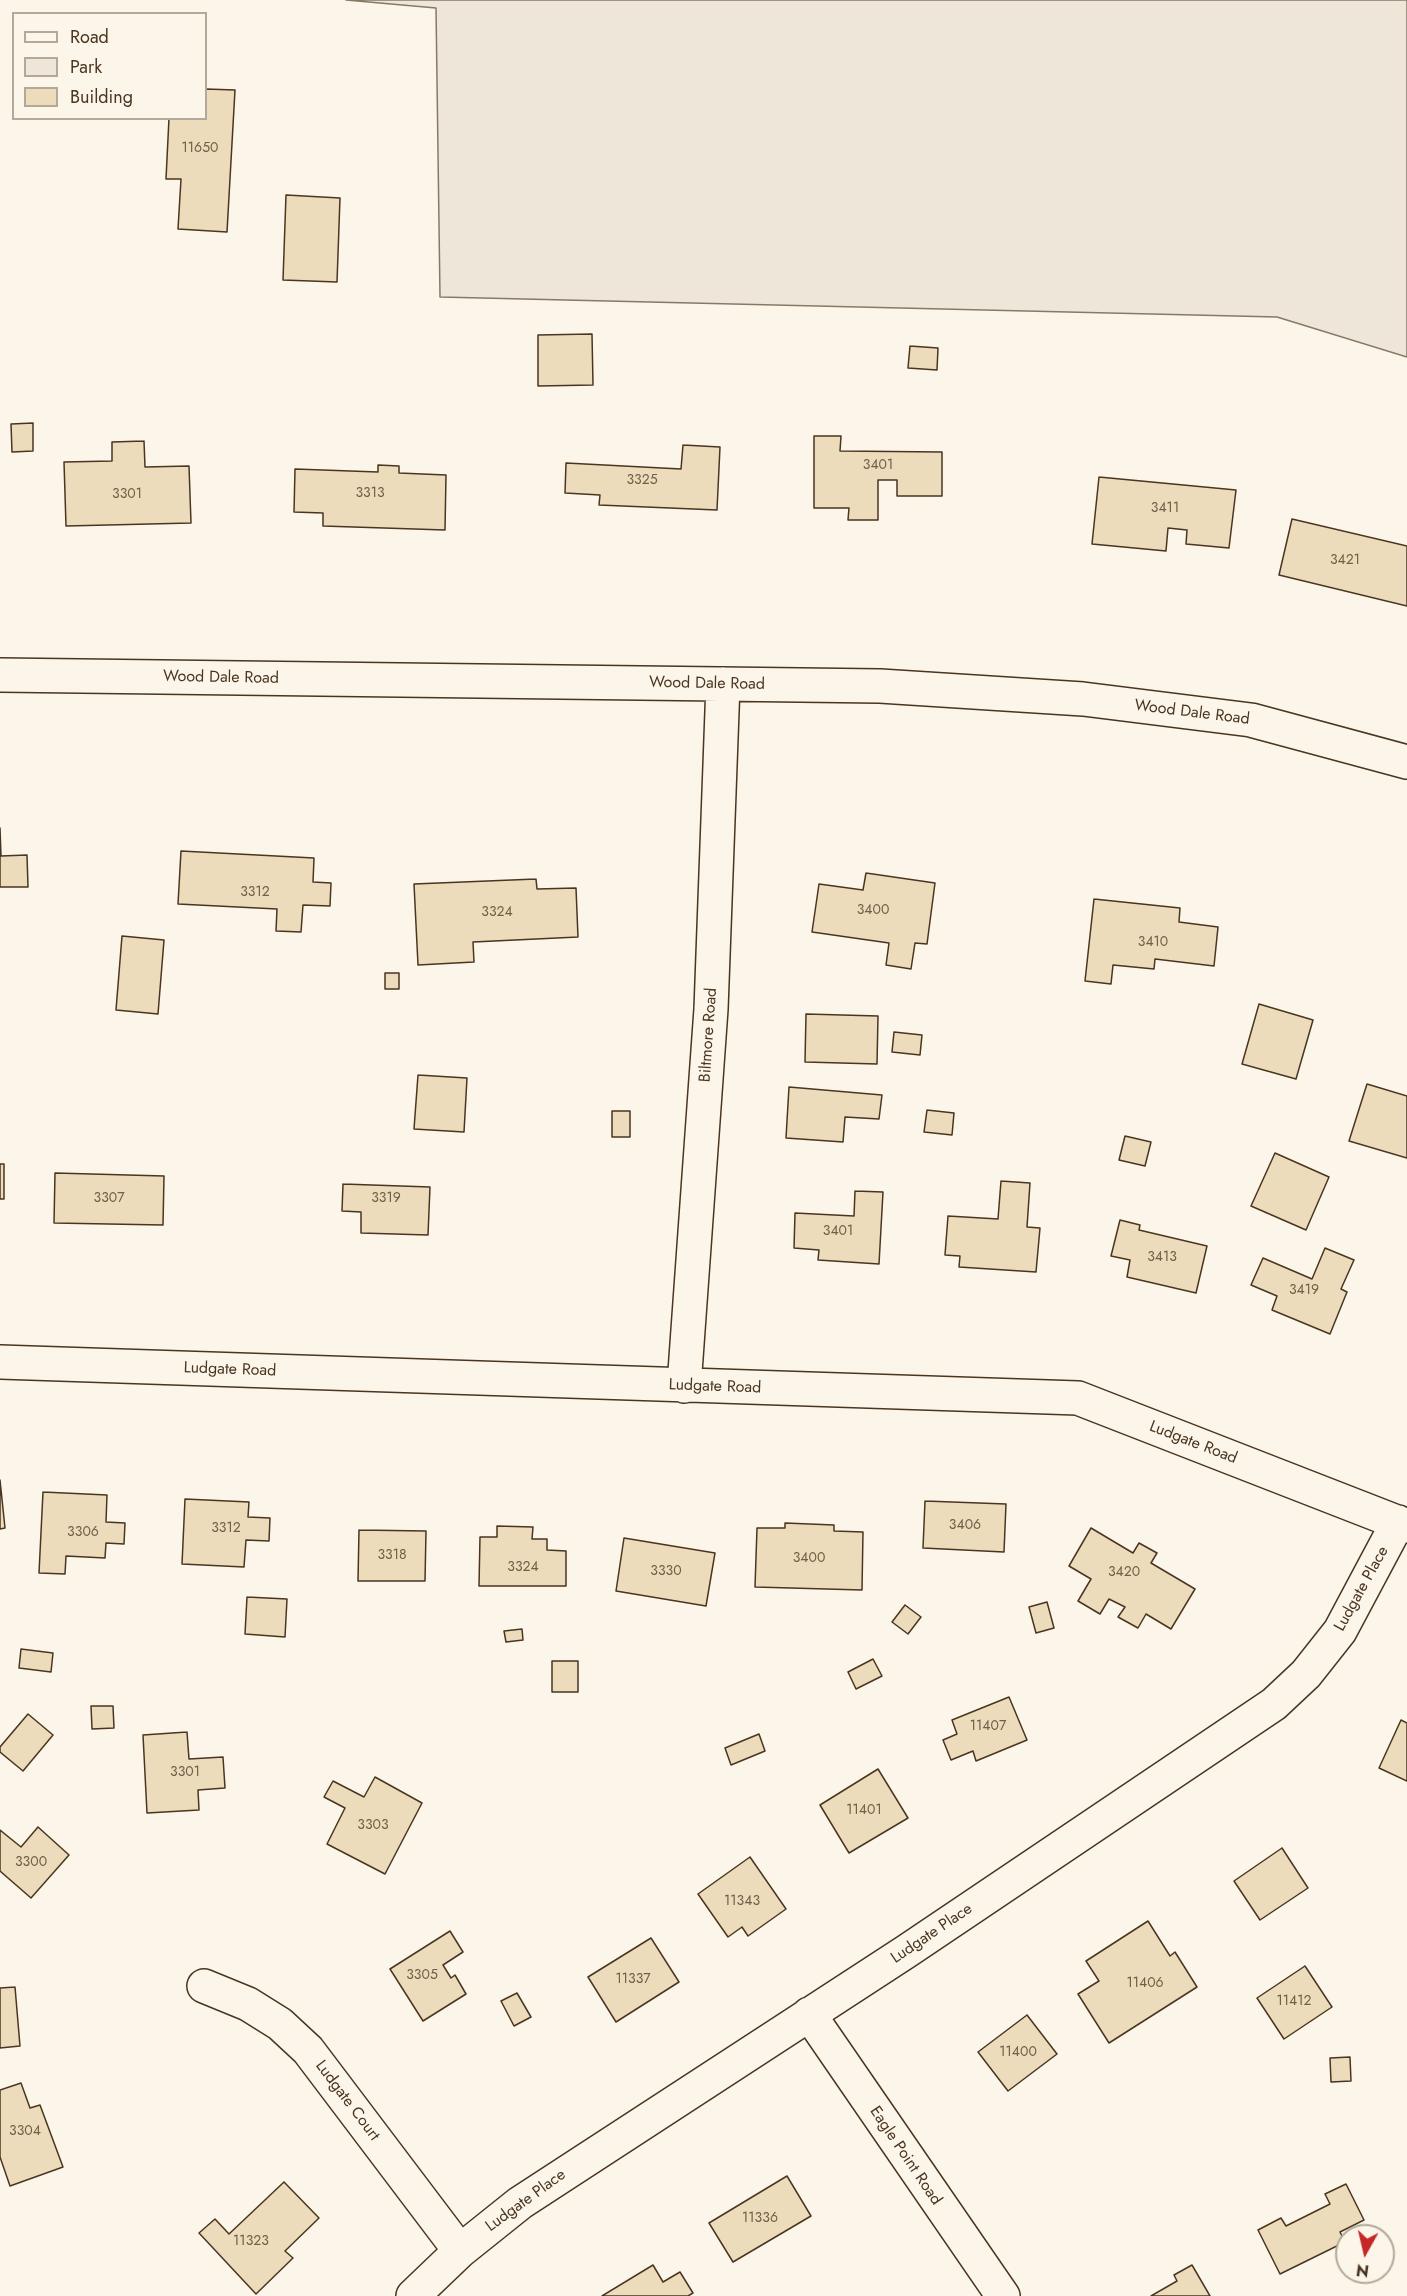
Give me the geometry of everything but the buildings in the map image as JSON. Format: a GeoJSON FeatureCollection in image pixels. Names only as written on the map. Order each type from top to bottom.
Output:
{"type":"FeatureCollection","features":[{"type":"Feature","properties":{"kind":"street","name":"Wood Dale Road"},"geometry":{"type":"LineString","coordinates":[[0,675],[880,686],[1083,699],[1251,720],[1407,762]]}},
{"type":"Feature","properties":{"kind":"street","name":"Biltmore Road"},"geometry":{"type":"LineString","coordinates":[[684,1386],[711,1009],[723,684]]}},
{"type":"Feature","properties":{"kind":"street","name":"Ludgate Road"},"geometry":{"type":"LineString","coordinates":[[0,1362],[1078,1398],[1403,1524]]}},
{"type":"Feature","properties":{"kind":"street","name":"Ludgate Place"},"geometry":{"type":"LineString","coordinates":[[413,2296],[460,2251],[520,2203],[809,2014],[1274,1704],[1306,1674],[1340,1631],[1403,1524]]}},
{"type":"Feature","properties":{"kind":"street","name":"Ludgate Court"},"geometry":{"type":"LineString","coordinates":[[204,1986],[249,2004],[280,2024],[308,2050],[460,2251]]}},
{"type":"Feature","properties":{"kind":"street","name":"Eagle Point Road"},"geometry":{"type":"LineString","coordinates":[[809,2014],[1003,2296]]}},
{"type":"Feature","properties":{"kind":"green space"},"geometry":{"type":"Polygon","coordinates":[[[346,0],[1407,0],[1407,357],[1277,317],[440,297],[436,8],[346,0]]]}}]}
